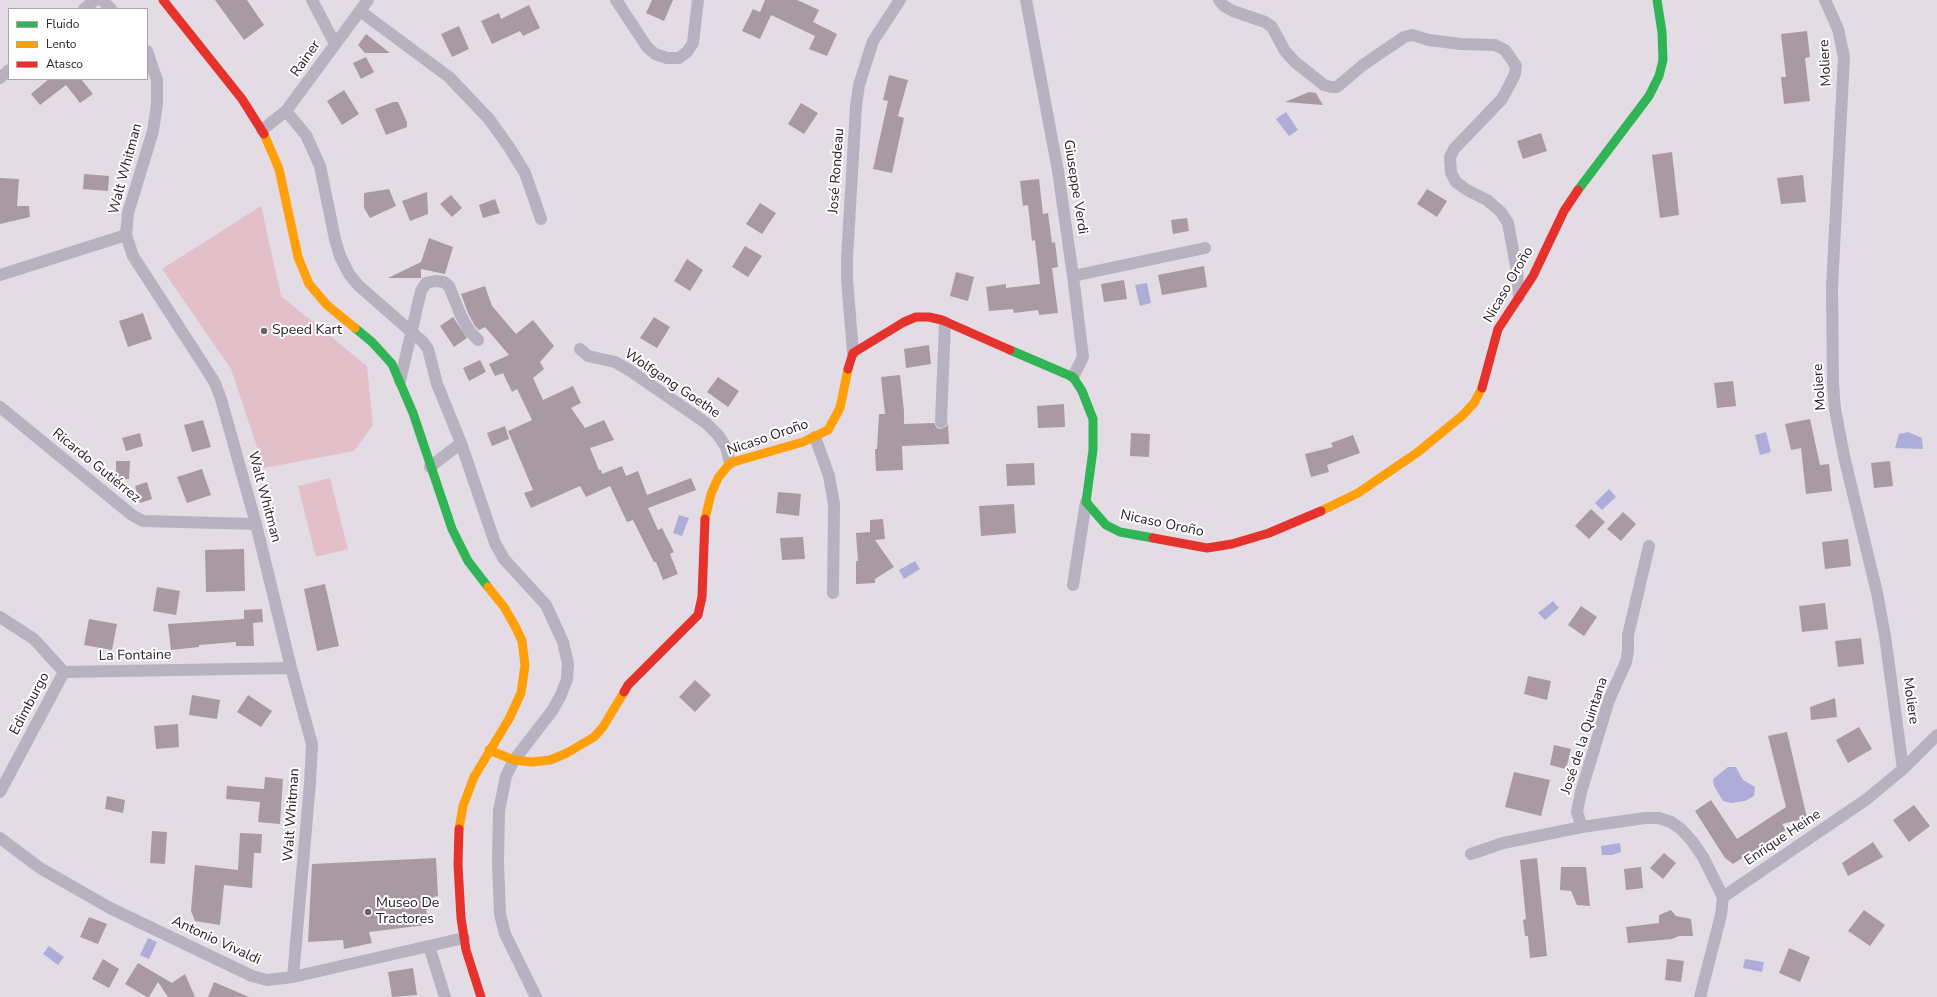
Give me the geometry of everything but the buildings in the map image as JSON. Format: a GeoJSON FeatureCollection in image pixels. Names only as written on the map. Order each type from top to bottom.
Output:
{"type":"FeatureCollection","features":[{"type":"Feature","properties":{"kind":"street"},"geometry":{"type":"LineString","coordinates":[[85,8],[95,0]]}},
{"type":"Feature","properties":{"kind":"street"},"geometry":{"type":"LineString","coordinates":[[102,0],[110,8]]}},
{"type":"Feature","properties":{"kind":"street"},"geometry":{"type":"LineString","coordinates":[[163,0],[232,87],[262,130],[279,169],[296,250],[309,284],[327,305],[359,330],[383,353],[392,364],[400,381],[452,529],[468,561],[504,607],[516,626],[522,641],[525,665],[521,693],[509,719],[489,750],[467,791],[459,822],[458,882],[464,938],[481,997]]}},
{"type":"Feature","properties":{"kind":"street"},"geometry":{"type":"LineString","coordinates":[[312,0],[335,44]]}},
{"type":"Feature","properties":{"kind":"street","name":"Rainer"},"geometry":{"type":"LineString","coordinates":[[262,130],[286,111],[368,0]]}},
{"type":"Feature","properties":{"kind":"street"},"geometry":{"type":"LineString","coordinates":[[616,0],[647,47],[655,54],[667,58],[679,58],[688,52],[694,43],[698,0]]}},
{"type":"Feature","properties":{"kind":"street","name":"José Rondeau"},"geometry":{"type":"LineString","coordinates":[[853,353],[847,279],[847,258],[857,99],[862,74],[873,41],[900,0]]}},
{"type":"Feature","properties":{"kind":"street","name":"Giuseppe Verdi"},"geometry":{"type":"LineString","coordinates":[[1026,0],[1058,171],[1083,356],[1073,377]]}},
{"type":"Feature","properties":{"kind":"street"},"geometry":{"type":"LineString","coordinates":[[1219,0],[1224,6],[1233,11],[1265,22],[1272,27],[1285,51],[1295,62],[1324,85],[1332,87],[1337,87],[1363,65],[1404,36],[1412,35],[1429,40],[1461,44],[1495,45],[1506,50],[1516,66],[1515,74],[1510,84],[1502,98],[1454,149],[1450,158],[1452,173],[1456,182],[1467,190],[1487,200],[1501,212],[1508,223],[1520,297]]}},
{"type":"Feature","properties":{"kind":"street","name":"Nicaso Oroño"},"geometry":{"type":"LineString","coordinates":[[1086,502],[1106,525],[1120,532],[1207,548],[1232,544],[1269,533],[1336,505],[1358,494],[1418,452],[1463,415],[1474,403],[1482,387],[1498,329],[1503,319],[1520,297],[1533,276],[1564,211],[1574,194],[1649,96],[1659,76],[1663,60],[1662,32],[1657,0]]}},
{"type":"Feature","properties":{"kind":"street","name":"Moliere"},"geometry":{"type":"LineString","coordinates":[[1824,0],[1838,29],[1844,57],[1832,287],[1835,409],[1844,456],[1877,592],[1885,636],[1903,769]]}},
{"type":"Feature","properties":{"kind":"street"},"geometry":{"type":"LineString","coordinates":[[360,11],[449,77],[489,119],[525,173],[541,219]]}},
{"type":"Feature","properties":{"kind":"street","name":"Walt Whitman"},"geometry":{"type":"LineString","coordinates":[[148,54],[157,80],[157,104],[153,131],[128,213],[126,235],[133,256],[215,383],[256,524],[291,668],[312,744],[293,977]]}},
{"type":"Feature","properties":{"kind":"street"},"geometry":{"type":"LineString","coordinates":[[0,78],[8,71]]}},
{"type":"Feature","properties":{"kind":"street"},"geometry":{"type":"LineString","coordinates":[[286,111],[306,135],[320,166],[335,239],[340,256],[349,274],[358,285],[428,349],[437,384],[461,444],[495,543],[504,559],[546,605],[563,642],[568,664],[567,679],[561,695],[552,711],[514,760],[506,776],[499,810],[498,899],[505,934],[536,997]]}},
{"type":"Feature","properties":{"kind":"street"},"geometry":{"type":"LineString","coordinates":[[0,275],[126,235]]}},
{"type":"Feature","properties":{"kind":"street"},"geometry":{"type":"LineString","coordinates":[[1073,276],[1205,248]]}},
{"type":"Feature","properties":{"kind":"street"},"geometry":{"type":"LineString","coordinates":[[400,381],[422,291],[426,283],[439,281],[444,282],[449,286],[461,316],[469,330],[478,340]]}},
{"type":"Feature","properties":{"kind":"street"},"geometry":{"type":"LineString","coordinates":[[853,353],[904,322],[916,317],[929,317],[945,322],[1073,377],[1082,391],[1093,419],[1093,450],[1073,585]]}},
{"type":"Feature","properties":{"kind":"street"},"geometry":{"type":"LineString","coordinates":[[941,422],[945,322]]}},
{"type":"Feature","properties":{"kind":"street","name":"Wolfgang Goethe"},"geometry":{"type":"LineString","coordinates":[[580,349],[588,356],[614,362],[629,370],[706,423],[718,435],[726,447],[730,463]]}},
{"type":"Feature","properties":{"kind":"street","name":"Nicaso Oroño"},"geometry":{"type":"LineString","coordinates":[[489,750],[514,760],[531,762],[550,760],[567,754],[594,737],[603,727],[628,685],[698,615],[702,597],[703,535],[705,518],[710,494],[718,478],[730,463],[815,437],[828,430],[836,418],[853,353]]}},
{"type":"Feature","properties":{"kind":"street","name":"Ricardo Gutiérrez"},"geometry":{"type":"LineString","coordinates":[[0,407],[132,515],[143,521],[256,524]]}},
{"type":"Feature","properties":{"kind":"street"},"geometry":{"type":"LineString","coordinates":[[815,437],[828,476],[834,504],[833,594]]}},
{"type":"Feature","properties":{"kind":"street"},"geometry":{"type":"LineString","coordinates":[[430,467],[461,444]]}},
{"type":"Feature","properties":{"kind":"street","name":"José de la Quintana"},"geometry":{"type":"LineString","coordinates":[[1582,827],[1577,812],[1578,804],[1609,700],[1626,662],[1628,635],[1649,546]]}},
{"type":"Feature","properties":{"kind":"street"},"geometry":{"type":"LineString","coordinates":[[0,617],[34,639],[64,672]]}},
{"type":"Feature","properties":{"kind":"street","name":"La Fontaine"},"geometry":{"type":"LineString","coordinates":[[64,672],[291,668]]}},
{"type":"Feature","properties":{"kind":"street","name":"Edimburgo"},"geometry":{"type":"LineString","coordinates":[[0,792],[64,672]]}},
{"type":"Feature","properties":{"kind":"street","name":"Enrique Heine"},"geometry":{"type":"LineString","coordinates":[[1723,897],[1867,799],[1903,769],[1937,735]]}},
{"type":"Feature","properties":{"kind":"street"},"geometry":{"type":"LineString","coordinates":[[1471,854],[1503,844],[1582,827],[1645,818],[1659,818],[1671,822],[1681,829],[1692,841],[1703,857],[1723,897],[1721,915],[1700,997]]}},
{"type":"Feature","properties":{"kind":"street","name":"Antonio Vivaldi"},"geometry":{"type":"LineString","coordinates":[[0,838],[40,868],[117,912],[252,976],[267,980],[293,977],[464,938]]}},
{"type":"Feature","properties":{"kind":"street"},"geometry":{"type":"LineString","coordinates":[[429,946],[445,997]]}},
{"type":"Feature","properties":{"kind":"shaded area","name":"Speed Kart"},"geometry":{"type":"Polygon","coordinates":[[[261,206],[281,296],[367,366],[373,425],[354,451],[264,468],[231,369],[162,269],[261,206]]]}},
{"type":"Feature","properties":{"kind":"shaded area"},"geometry":{"type":"Polygon","coordinates":[[[330,478],[348,549],[316,557],[298,486],[330,478]]]}},
{"type":"Feature","properties":{"kind":"water"},"geometry":{"type":"Polygon","coordinates":[[[1286,112],[1298,130],[1289,136],[1276,119],[1286,112]]]}},
{"type":"Feature","properties":{"kind":"water"},"geometry":{"type":"Polygon","coordinates":[[[1147,283],[1151,303],[1140,306],[1135,285],[1147,283]]]}},
{"type":"Feature","properties":{"kind":"water"},"geometry":{"type":"Polygon","coordinates":[[[1766,432],[1771,452],[1760,455],[1755,435],[1766,432]]]}},
{"type":"Feature","properties":{"kind":"water"},"geometry":{"type":"Polygon","coordinates":[[[1908,432],[1922,438],[1923,449],[1895,448],[1899,434],[1908,432]]]}},
{"type":"Feature","properties":{"kind":"water"},"geometry":{"type":"Polygon","coordinates":[[[1609,489],[1616,497],[1602,510],[1595,503],[1609,489]]]}},
{"type":"Feature","properties":{"kind":"water"},"geometry":{"type":"Polygon","coordinates":[[[679,515],[689,518],[682,536],[673,533],[679,515]]]}},
{"type":"Feature","properties":{"kind":"water"},"geometry":{"type":"Polygon","coordinates":[[[915,561],[920,569],[904,579],[899,570],[915,561]]]}},
{"type":"Feature","properties":{"kind":"water"},"geometry":{"type":"Polygon","coordinates":[[[1553,601],[1559,608],[1545,620],[1538,613],[1553,601]]]}},
{"type":"Feature","properties":{"kind":"water"},"geometry":{"type":"Polygon","coordinates":[[[1728,767],[1736,767],[1743,780],[1755,787],[1754,796],[1745,801],[1731,803],[1723,801],[1714,786],[1713,779],[1728,767]]]}},
{"type":"Feature","properties":{"kind":"water"},"geometry":{"type":"Polygon","coordinates":[[[1620,843],[1621,852],[1612,855],[1602,855],[1601,846],[1620,843]]]}},
{"type":"Feature","properties":{"kind":"water"},"geometry":{"type":"Polygon","coordinates":[[[148,938],[157,942],[149,959],[140,955],[148,938]]]}},
{"type":"Feature","properties":{"kind":"water"},"geometry":{"type":"Polygon","coordinates":[[[49,946],[64,957],[58,965],[43,954],[49,946]]]}},
{"type":"Feature","properties":{"kind":"water"},"geometry":{"type":"Polygon","coordinates":[[[1745,959],[1764,962],[1762,972],[1743,968],[1745,959]]]}},
{"type":"Feature","properties":{"kind":"traffic: fast"},"geometry":{"type":"LineString","coordinates":[[1578,190],[1649,96],[1659,76],[1663,60],[1662,32],[1657,0]]}},
{"type":"Feature","properties":{"kind":"traffic: fast"},"geometry":{"type":"LineString","coordinates":[[355,328],[372,342],[392,364],[413,413],[452,529],[468,561],[488,587]]}},
{"type":"Feature","properties":{"kind":"traffic: fast"},"geometry":{"type":"LineString","coordinates":[[1010,350],[1073,377],[1082,391],[1093,419],[1093,450],[1086,502],[1106,525],[1120,532],[1153,538]]}},
{"type":"Feature","properties":{"kind":"traffic: slow"},"geometry":{"type":"LineString","coordinates":[[264,134],[279,169],[298,257],[309,284],[327,305],[355,328]]}},
{"type":"Feature","properties":{"kind":"traffic: slow"},"geometry":{"type":"LineString","coordinates":[[705,519],[711,494],[718,478],[730,463],[803,442],[828,430],[840,408],[848,369]]}},
{"type":"Feature","properties":{"kind":"traffic: slow"},"geometry":{"type":"LineString","coordinates":[[1321,511],[1358,493],[1418,452],[1463,415],[1474,403],[1482,388]]}},
{"type":"Feature","properties":{"kind":"traffic: slow"},"geometry":{"type":"LineString","coordinates":[[459,829],[463,806],[474,777],[509,719],[521,693],[525,665],[522,641],[515,626],[504,607],[488,587]]}},
{"type":"Feature","properties":{"kind":"traffic: slow"},"geometry":{"type":"LineString","coordinates":[[489,750],[514,760],[531,762],[550,760],[567,753],[594,737],[603,727],[624,692]]}},
{"type":"Feature","properties":{"kind":"traffic: jam"},"geometry":{"type":"LineString","coordinates":[[163,0],[242,99],[264,134]]}},
{"type":"Feature","properties":{"kind":"traffic: jam"},"geometry":{"type":"LineString","coordinates":[[1482,388],[1498,329],[1533,276],[1564,211],[1578,190]]}},
{"type":"Feature","properties":{"kind":"traffic: jam"},"geometry":{"type":"LineString","coordinates":[[848,369],[853,353],[904,322],[916,317],[929,317],[942,320],[1010,350]]}},
{"type":"Feature","properties":{"kind":"traffic: jam"},"geometry":{"type":"LineString","coordinates":[[1153,538],[1207,548],[1232,544],[1269,533],[1321,511]]}},
{"type":"Feature","properties":{"kind":"traffic: jam"},"geometry":{"type":"LineString","coordinates":[[624,692],[628,685],[698,615],[702,597],[705,519]]}},
{"type":"Feature","properties":{"kind":"traffic: jam"},"geometry":{"type":"LineString","coordinates":[[459,829],[458,865],[461,918],[466,950],[481,997]]}},
{"type":"Feature","properties":{"kind":"place","name":"Speed Kart"},"geometry":{"type":"Point","coordinates":[264,331]}},
{"type":"Feature","properties":{"kind":"place","name":"Museo De Tractores"},"geometry":{"type":"Point","coordinates":[368,912]}}]}
